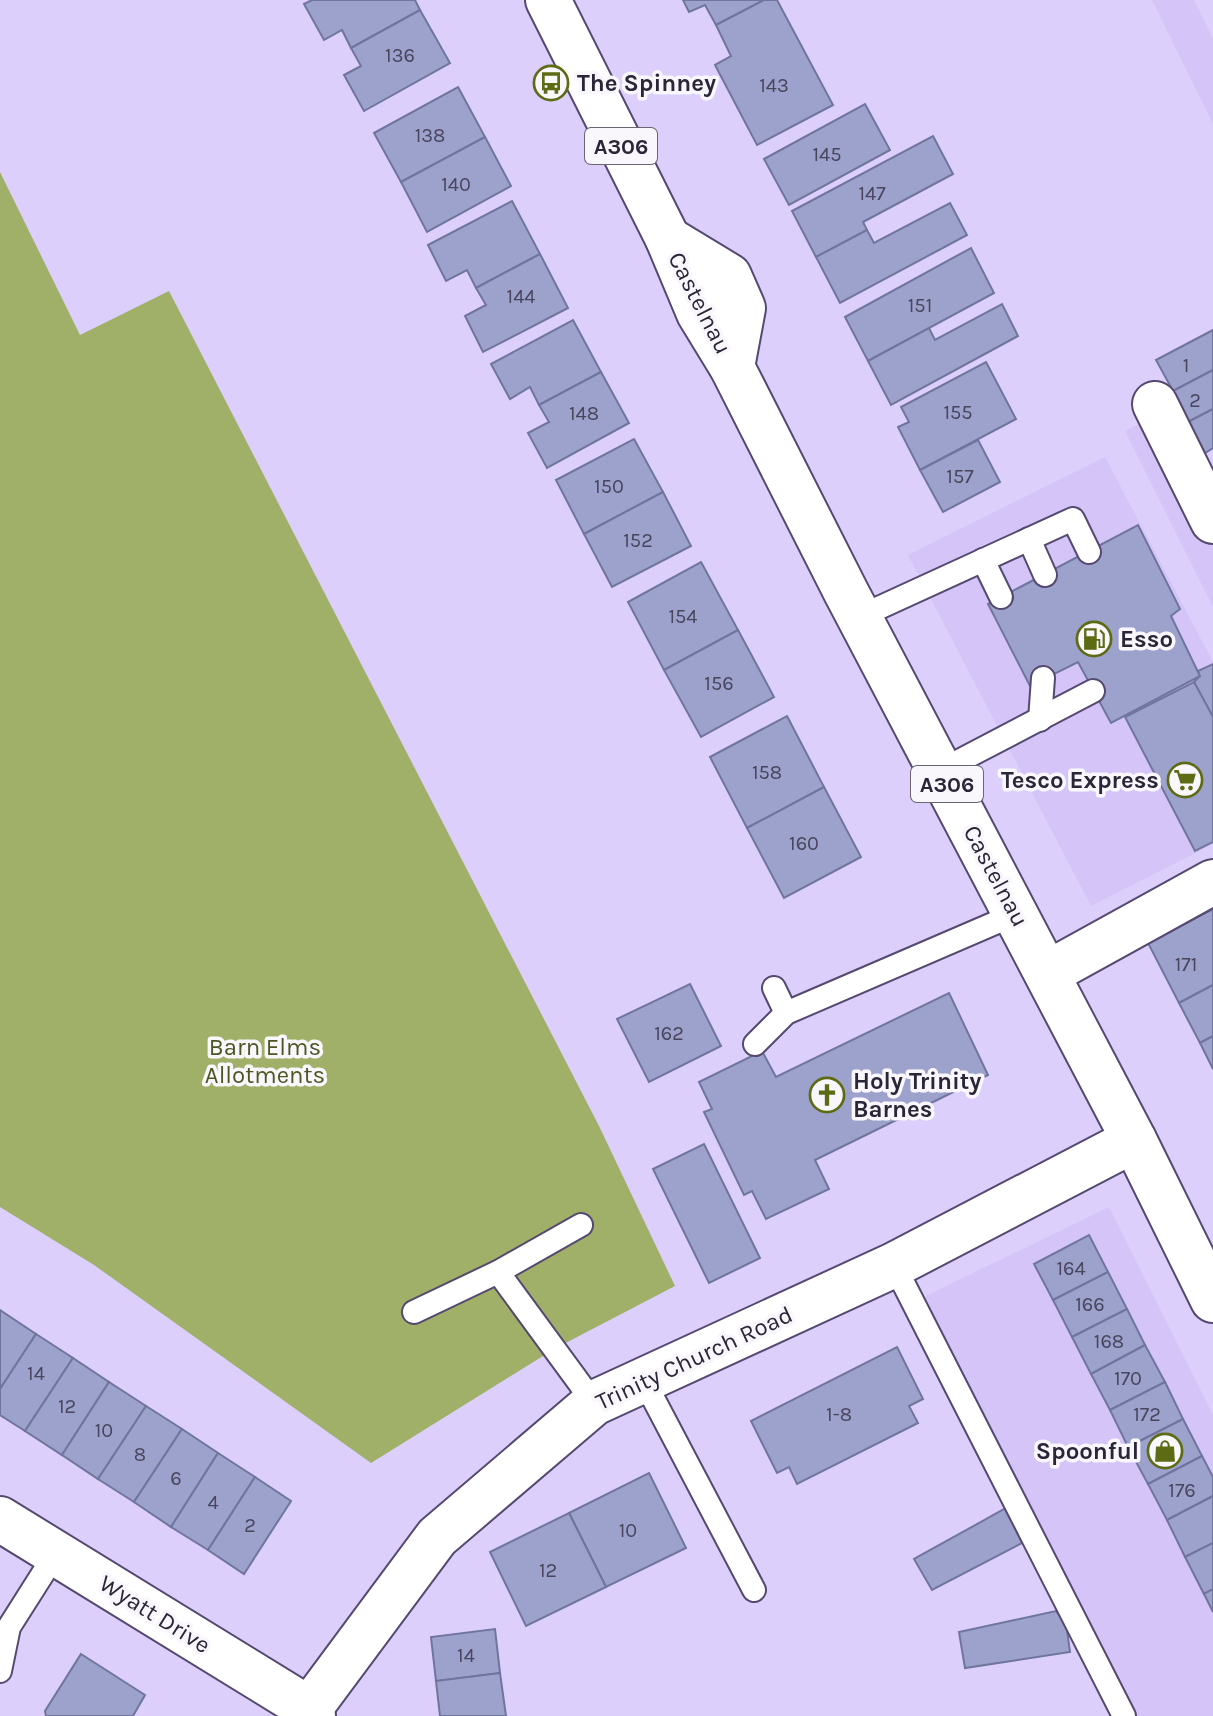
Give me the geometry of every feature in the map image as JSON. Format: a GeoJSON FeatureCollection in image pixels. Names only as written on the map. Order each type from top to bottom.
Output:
{"type":"FeatureCollection","features":[{"type":"Feature","properties":{"kind":"street","name":"Castelnau"},"geometry":{"type":"LineString","coordinates":[[548,0],[668,239],[729,276],[743,308],[732,367],[859,617],[1048,973],[1213,1300]]}},
{"type":"Feature","properties":{"kind":"street"},"geometry":{"type":"LineString","coordinates":[[1155,404],[1213,521]]}},
{"type":"Feature","properties":{"kind":"street"},"geometry":{"type":"LineString","coordinates":[[1048,973],[1213,882]]}},
{"type":"Feature","properties":{"kind":"street","name":"Trinity Church Road"},"geometry":{"type":"LineString","coordinates":[[309,1714],[437,1537],[594,1403],[894,1265],[1134,1140]]}},
{"type":"Feature","properties":{"kind":"street","name":"Wyatt Drive"},"geometry":{"type":"LineString","coordinates":[[0,1519],[309,1714]]}},
{"type":"Feature","properties":{"kind":"lane"},"geometry":{"type":"LineString","coordinates":[[859,617],[1073,519],[1089,552]]}},
{"type":"Feature","properties":{"kind":"lane"},"geometry":{"type":"LineString","coordinates":[[1029,539],[1045,575]]}},
{"type":"Feature","properties":{"kind":"lane"},"geometry":{"type":"LineString","coordinates":[[983,560],[1001,597]]}},
{"type":"Feature","properties":{"kind":"lane"},"geometry":{"type":"LineString","coordinates":[[1040,720],[1043,678]]}},
{"type":"Feature","properties":{"kind":"lane"},"geometry":{"type":"LineString","coordinates":[[940,771],[1093,691]]}},
{"type":"Feature","properties":{"kind":"lane"},"geometry":{"type":"LineString","coordinates":[[755,1044],[786,1013],[1016,914]]}},
{"type":"Feature","properties":{"kind":"lane"},"geometry":{"type":"LineString","coordinates":[[774,988],[786,1013]]}},
{"type":"Feature","properties":{"kind":"lane"},"geometry":{"type":"LineString","coordinates":[[414,1312],[498,1272],[581,1225]]}},
{"type":"Feature","properties":{"kind":"lane"},"geometry":{"type":"LineString","coordinates":[[894,1265],[1124,1716]]}},
{"type":"Feature","properties":{"kind":"lane"},"geometry":{"type":"LineString","coordinates":[[498,1272],[594,1403]]}},
{"type":"Feature","properties":{"kind":"lane"},"geometry":{"type":"LineString","coordinates":[[643,1379],[754,1590]]}},
{"type":"Feature","properties":{"kind":"lane"},"geometry":{"type":"LineString","coordinates":[[0,1671],[9,1627],[56,1553]]}},
{"type":"Feature","properties":{"kind":"shaded area"},"geometry":{"type":"Polygon","coordinates":[[[1152,0],[1194,0],[1213,39],[1213,124],[1152,0]]]}},
{"type":"Feature","properties":{"kind":"shaded area"},"geometry":{"type":"Polygon","coordinates":[[[1155,416],[1213,532],[1213,607],[1125,431],[1155,416]]]}},
{"type":"Feature","properties":{"kind":"shaded area"},"geometry":{"type":"Polygon","coordinates":[[[1105,457],[1213,662],[1213,844],[1091,906],[908,555],[1105,457]]]}},
{"type":"Feature","properties":{"kind":"shaded area"},"geometry":{"type":"Polygon","coordinates":[[[1109,1207],[1213,1415],[1213,1716],[1112,1716],[905,1306],[1109,1207]]]}},
{"type":"Feature","properties":{"kind":"green space","name":"Barn Elms Allotments"},"geometry":{"type":"Polygon","coordinates":[[[0,172],[80,335],[169,291],[599,1126],[675,1286],[556,1348],[371,1463],[94,1265],[0,1207],[0,172]]]}},
{"type":"Feature","properties":{"kind":"building"},"geometry":{"type":"Polygon","coordinates":[[[312,0],[415,0],[420,10],[351,48],[342,30],[324,40],[304,4],[312,0]]]}},
{"type":"Feature","properties":{"kind":"building"},"geometry":{"type":"Polygon","coordinates":[[[683,0],[764,0],[716,25],[705,5],[689,12],[683,0]]]}},
{"type":"Feature","properties":{"kind":"building"},"geometry":{"type":"Polygon","coordinates":[[[764,0],[777,0],[833,105],[757,145],[715,65],[731,56],[716,25],[764,0]]]}},
{"type":"Feature","properties":{"kind":"building"},"geometry":{"type":"Polygon","coordinates":[[[420,10],[450,63],[364,111],[344,75],[361,66],[351,48],[420,10]]]}},
{"type":"Feature","properties":{"kind":"building"},"geometry":{"type":"Polygon","coordinates":[[[458,87],[485,137],[401,182],[374,133],[458,87]]]}},
{"type":"Feature","properties":{"kind":"building"},"geometry":{"type":"Polygon","coordinates":[[[865,104],[890,150],[789,205],[764,159],[865,104]]]}},
{"type":"Feature","properties":{"kind":"building"},"geometry":{"type":"Polygon","coordinates":[[[933,136],[953,174],[863,222],[867,230],[816,257],[792,211],[933,136]]]}},
{"type":"Feature","properties":{"kind":"building"},"geometry":{"type":"Polygon","coordinates":[[[485,137],[511,186],[427,232],[401,182],[485,137]]]}},
{"type":"Feature","properties":{"kind":"building"},"geometry":{"type":"Polygon","coordinates":[[[512,201],[540,254],[476,288],[467,270],[446,281],[428,245],[512,201]]]}},
{"type":"Feature","properties":{"kind":"building"},"geometry":{"type":"Polygon","coordinates":[[[950,203],[967,235],[840,303],[816,257],[867,230],[874,243],[950,203]]]}},
{"type":"Feature","properties":{"kind":"building"},"geometry":{"type":"Polygon","coordinates":[[[971,248],[994,293],[868,361],[845,317],[971,248]]]}},
{"type":"Feature","properties":{"kind":"building"},"geometry":{"type":"Polygon","coordinates":[[[540,254],[568,308],[483,352],[465,316],[486,305],[476,288],[540,254]]]}},
{"type":"Feature","properties":{"kind":"building"},"geometry":{"type":"Polygon","coordinates":[[[1002,304],[1018,336],[891,405],[868,361],[929,328],[935,340],[1002,304]]]}},
{"type":"Feature","properties":{"kind":"building"},"geometry":{"type":"Polygon","coordinates":[[[573,320],[601,372],[539,405],[530,387],[510,399],[491,364],[573,320]]]}},
{"type":"Feature","properties":{"kind":"building"},"geometry":{"type":"Polygon","coordinates":[[[1213,330],[1213,370],[1173,391],[1156,360],[1213,330]]]}},
{"type":"Feature","properties":{"kind":"building"},"geometry":{"type":"Polygon","coordinates":[[[986,362],[1016,419],[920,470],[898,427],[909,422],[901,407],[986,362]]]}},
{"type":"Feature","properties":{"kind":"building"},"geometry":{"type":"Polygon","coordinates":[[[1213,370],[1213,409],[1188,422],[1173,391],[1213,370]]]}},
{"type":"Feature","properties":{"kind":"building"},"geometry":{"type":"Polygon","coordinates":[[[601,372],[629,423],[547,468],[528,433],[549,422],[539,405],[601,372]]]}},
{"type":"Feature","properties":{"kind":"building"},"geometry":{"type":"Polygon","coordinates":[[[1213,409],[1213,448],[1205,453],[1188,422],[1213,409]]]}},
{"type":"Feature","properties":{"kind":"building"},"geometry":{"type":"Polygon","coordinates":[[[634,439],[663,492],[584,534],[556,480],[634,439]]]}},
{"type":"Feature","properties":{"kind":"building"},"geometry":{"type":"Polygon","coordinates":[[[978,440],[1000,482],[943,512],[920,470],[978,440]]]}},
{"type":"Feature","properties":{"kind":"building"},"geometry":{"type":"Polygon","coordinates":[[[663,492],[691,546],[612,587],[584,534],[663,492]]]}},
{"type":"Feature","properties":{"kind":"building","name":"Esso"},"geometry":{"type":"Polygon","coordinates":[[[1138,525],[1180,609],[1171,616],[1200,676],[1111,723],[1078,662],[1030,686],[988,604],[1138,525]]]}},
{"type":"Feature","properties":{"kind":"building"},"geometry":{"type":"Polygon","coordinates":[[[701,562],[738,630],[664,670],[628,602],[701,562]]]}},
{"type":"Feature","properties":{"kind":"building"},"geometry":{"type":"Polygon","coordinates":[[[738,630],[774,697],[701,737],[664,670],[738,630]]]}},
{"type":"Feature","properties":{"kind":"building"},"geometry":{"type":"Polygon","coordinates":[[[1213,664],[1213,717],[1194,682],[1200,676],[1198,671],[1213,664]]]}},
{"type":"Feature","properties":{"kind":"building","name":"Tesco Express"},"geometry":{"type":"Polygon","coordinates":[[[1194,682],[1213,717],[1213,842],[1195,851],[1125,717],[1194,682]]]}},
{"type":"Feature","properties":{"kind":"building"},"geometry":{"type":"Polygon","coordinates":[[[787,716],[824,787],[747,828],[710,757],[787,716]]]}},
{"type":"Feature","properties":{"kind":"building"},"geometry":{"type":"Polygon","coordinates":[[[824,787],[861,857],[784,898],[747,828],[824,787]]]}},
{"type":"Feature","properties":{"kind":"building"},"geometry":{"type":"Polygon","coordinates":[[[1213,909],[1213,985],[1179,1003],[1148,943],[1213,909]]]}},
{"type":"Feature","properties":{"kind":"building"},"geometry":{"type":"Polygon","coordinates":[[[690,984],[721,1046],[649,1082],[617,1019],[690,984]]]}},
{"type":"Feature","properties":{"kind":"building"},"geometry":{"type":"Polygon","coordinates":[[[1213,985],[1213,1036],[1200,1043],[1179,1003],[1213,985]]]}},
{"type":"Feature","properties":{"kind":"building","name":"Holy Trinity Barnes"},"geometry":{"type":"Polygon","coordinates":[[[949,993],[988,1075],[815,1160],[829,1189],[766,1219],[752,1191],[744,1195],[704,1112],[712,1109],[699,1082],[762,1051],[776,1077],[949,993]]]}},
{"type":"Feature","properties":{"kind":"building"},"geometry":{"type":"Polygon","coordinates":[[[1213,1036],[1213,1069],[1200,1043],[1213,1036]]]}},
{"type":"Feature","properties":{"kind":"building"},"geometry":{"type":"Polygon","coordinates":[[[704,1144],[760,1258],[709,1283],[653,1169],[704,1144]]]}},
{"type":"Feature","properties":{"kind":"building"},"geometry":{"type":"Polygon","coordinates":[[[1089,1235],[1108,1272],[1053,1300],[1034,1264],[1089,1235]]]}},
{"type":"Feature","properties":{"kind":"building"},"geometry":{"type":"Polygon","coordinates":[[[1108,1272],[1127,1309],[1072,1337],[1053,1300],[1108,1272]]]}},
{"type":"Feature","properties":{"kind":"building"},"geometry":{"type":"Polygon","coordinates":[[[1127,1309],[1145,1345],[1091,1374],[1072,1337],[1127,1309]]]}},
{"type":"Feature","properties":{"kind":"building"},"geometry":{"type":"Polygon","coordinates":[[[0,1310],[36,1334],[0,1389],[0,1310]]]}},
{"type":"Feature","properties":{"kind":"building"},"geometry":{"type":"Polygon","coordinates":[[[36,1334],[73,1358],[25,1431],[0,1415],[0,1389],[36,1334]]]}},
{"type":"Feature","properties":{"kind":"building"},"geometry":{"type":"Polygon","coordinates":[[[1145,1345],[1165,1382],[1110,1410],[1091,1374],[1145,1345]]]}},
{"type":"Feature","properties":{"kind":"building"},"geometry":{"type":"Polygon","coordinates":[[[897,1347],[923,1399],[909,1406],[918,1423],[797,1484],[789,1467],[777,1473],[751,1421],[897,1347]]]}},
{"type":"Feature","properties":{"kind":"building"},"geometry":{"type":"Polygon","coordinates":[[[73,1358],[109,1382],[62,1455],[25,1431],[73,1358]]]}},
{"type":"Feature","properties":{"kind":"building"},"geometry":{"type":"Polygon","coordinates":[[[109,1382],[146,1406],[98,1479],[62,1455],[109,1382]]]}},
{"type":"Feature","properties":{"kind":"building"},"geometry":{"type":"Polygon","coordinates":[[[1165,1382],[1183,1419],[1128,1447],[1110,1410],[1165,1382]]]}},
{"type":"Feature","properties":{"kind":"building"},"geometry":{"type":"Polygon","coordinates":[[[146,1406],[182,1429],[134,1502],[98,1479],[146,1406]]]}},
{"type":"Feature","properties":{"kind":"building","name":"Spoonful"},"geometry":{"type":"Polygon","coordinates":[[[1183,1419],[1202,1456],[1148,1484],[1128,1447],[1183,1419]]]}},
{"type":"Feature","properties":{"kind":"building"},"geometry":{"type":"Polygon","coordinates":[[[182,1429],[218,1453],[171,1527],[134,1502],[182,1429]]]}},
{"type":"Feature","properties":{"kind":"building"},"geometry":{"type":"Polygon","coordinates":[[[218,1453],[255,1477],[208,1550],[171,1527],[218,1453]]]}},
{"type":"Feature","properties":{"kind":"building"},"geometry":{"type":"Polygon","coordinates":[[[1202,1456],[1213,1477],[1213,1496],[1167,1520],[1148,1484],[1202,1456]]]}},
{"type":"Feature","properties":{"kind":"building"},"geometry":{"type":"Polygon","coordinates":[[[649,1473],[686,1548],[606,1587],[569,1513],[649,1473]]]}},
{"type":"Feature","properties":{"kind":"building"},"geometry":{"type":"Polygon","coordinates":[[[255,1477],[291,1501],[244,1574],[208,1550],[255,1477]]]}},
{"type":"Feature","properties":{"kind":"building"},"geometry":{"type":"Polygon","coordinates":[[[1213,1496],[1213,1543],[1185,1557],[1167,1520],[1213,1496]]]}},
{"type":"Feature","properties":{"kind":"building"},"geometry":{"type":"Polygon","coordinates":[[[1006,1508],[1022,1543],[932,1590],[914,1559],[1006,1508]]]}},
{"type":"Feature","properties":{"kind":"building"},"geometry":{"type":"Polygon","coordinates":[[[569,1513],[606,1587],[526,1626],[490,1552],[569,1513]]]}},
{"type":"Feature","properties":{"kind":"building"},"geometry":{"type":"Polygon","coordinates":[[[1213,1543],[1213,1589],[1204,1594],[1185,1557],[1213,1543]]]}},
{"type":"Feature","properties":{"kind":"building"},"geometry":{"type":"Polygon","coordinates":[[[1213,1589],[1213,1612],[1204,1594],[1213,1589]]]}},
{"type":"Feature","properties":{"kind":"building"},"geometry":{"type":"Polygon","coordinates":[[[1056,1611],[1066,1623],[1070,1652],[965,1668],[959,1632],[1056,1611]]]}},
{"type":"Feature","properties":{"kind":"building"},"geometry":{"type":"Polygon","coordinates":[[[495,1629],[500,1673],[436,1681],[431,1637],[495,1629]]]}},
{"type":"Feature","properties":{"kind":"building"},"geometry":{"type":"Polygon","coordinates":[[[81,1654],[145,1695],[133,1716],[46,1716],[45,1711],[81,1654]]]}},
{"type":"Feature","properties":{"kind":"building"},"geometry":{"type":"Polygon","coordinates":[[[500,1673],[506,1716],[440,1716],[436,1681],[500,1673]]]}},
{"type":"Feature","properties":{"kind":"place","name":"The Spinney"},"geometry":{"type":"Point","coordinates":[551,83]}},
{"type":"Feature","properties":{"kind":"place","name":"Esso"},"geometry":{"type":"Point","coordinates":[1094,639]}},
{"type":"Feature","properties":{"kind":"place","name":"Tesco Express"},"geometry":{"type":"Point","coordinates":[1185,780]}},
{"type":"Feature","properties":{"kind":"place","name":"Holy Trinity Barnes"},"geometry":{"type":"Point","coordinates":[827,1095]}},
{"type":"Feature","properties":{"kind":"place","name":"Spoonful"},"geometry":{"type":"Point","coordinates":[1165,1451]}}]}
